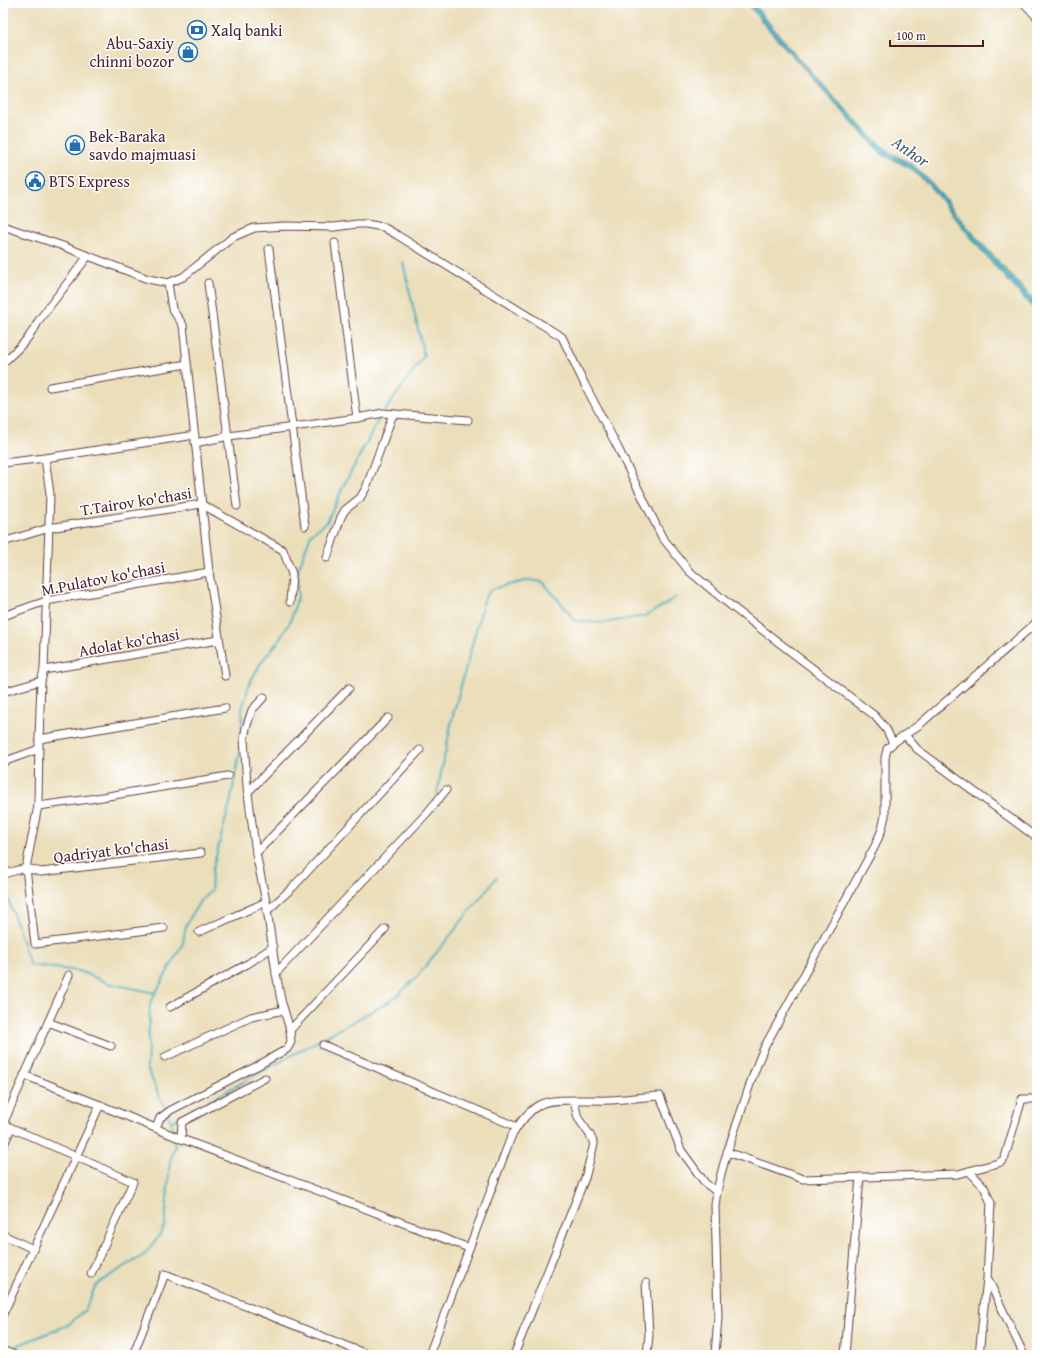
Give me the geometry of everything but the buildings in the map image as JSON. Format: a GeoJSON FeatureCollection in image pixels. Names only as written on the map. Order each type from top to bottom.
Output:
{"type":"FeatureCollection","features":[{"type":"Feature","properties":{"kind":"main road"},"geometry":{"type":"LineString","coordinates":[[3,1351],[13,1355]]}},
{"type":"Feature","properties":{"kind":"street"},"geometry":{"type":"LineString","coordinates":[[1024,3],[1037,17]]}},
{"type":"Feature","properties":{"kind":"street"},"geometry":{"type":"LineString","coordinates":[[3,226],[60,244],[148,279],[168,283],[183,277],[233,237],[254,228],[284,226],[334,227],[366,224],[383,227],[397,235],[562,337],[662,537],[675,554],[689,571],[734,609],[875,716],[886,730],[893,743]]}},
{"type":"Feature","properties":{"kind":"street"},"geometry":{"type":"LineString","coordinates":[[335,243],[357,418]]}},
{"type":"Feature","properties":{"kind":"street"},"geometry":{"type":"LineString","coordinates":[[269,249],[305,526]]}},
{"type":"Feature","properties":{"kind":"street"},"geometry":{"type":"LineString","coordinates":[[6,360],[25,342],[39,320],[88,256]]}},
{"type":"Feature","properties":{"kind":"street"},"geometry":{"type":"LineString","coordinates":[[168,283],[172,309],[183,325],[201,504],[224,676]]}},
{"type":"Feature","properties":{"kind":"street"},"geometry":{"type":"LineString","coordinates":[[208,283],[237,506]]}},
{"type":"Feature","properties":{"kind":"street"},"geometry":{"type":"LineString","coordinates":[[50,387],[187,364]]}},
{"type":"Feature","properties":{"kind":"street"},"geometry":{"type":"LineString","coordinates":[[195,443],[229,436],[383,413],[468,420]]}},
{"type":"Feature","properties":{"kind":"street"},"geometry":{"type":"LineString","coordinates":[[327,558],[341,517],[345,510],[360,498],[366,488],[393,414]]}},
{"type":"Feature","properties":{"kind":"street"},"geometry":{"type":"LineString","coordinates":[[3,463],[195,435]]}},
{"type":"Feature","properties":{"kind":"street"},"geometry":{"type":"LineString","coordinates":[[45,458],[50,494],[44,670],[41,681],[38,806],[26,868],[35,944],[164,928]]}},
{"type":"Feature","properties":{"kind":"street","name":"T.Tairov ko'chasi"},"geometry":{"type":"LineString","coordinates":[[3,542],[49,528],[201,504],[283,550],[292,574],[290,602]]}},
{"type":"Feature","properties":{"kind":"street","name":"M.Pulatov ko'chasi"},"geometry":{"type":"LineString","coordinates":[[3,616],[46,601],[209,572]]}},
{"type":"Feature","properties":{"kind":"street"},"geometry":{"type":"LineString","coordinates":[[715,1355],[718,1317],[715,1217],[717,1192],[727,1152],[752,1077],[765,1046],[875,846],[885,812],[885,758],[887,750],[893,743],[925,720],[1037,622]]}},
{"type":"Feature","properties":{"kind":"street","name":"Adolat ko'chasi"},"geometry":{"type":"LineString","coordinates":[[44,670],[218,640]]}},
{"type":"Feature","properties":{"kind":"street"},"geometry":{"type":"LineString","coordinates":[[3,692],[41,681]]}},
{"type":"Feature","properties":{"kind":"street"},"geometry":{"type":"LineString","coordinates":[[248,792],[349,688]]}},
{"type":"Feature","properties":{"kind":"street"},"geometry":{"type":"LineString","coordinates":[[156,1128],[160,1118],[171,1110],[259,1065],[287,1049],[291,1042],[290,1030],[276,973],[266,902],[256,853],[248,792],[244,738],[252,710],[264,697]]}},
{"type":"Feature","properties":{"kind":"street"},"geometry":{"type":"LineString","coordinates":[[39,739],[225,708]]}},
{"type":"Feature","properties":{"kind":"street"},"geometry":{"type":"LineString","coordinates":[[256,853],[388,718]]}},
{"type":"Feature","properties":{"kind":"street"},"geometry":{"type":"LineString","coordinates":[[905,735],[917,749],[1037,838]]}},
{"type":"Feature","properties":{"kind":"street"},"geometry":{"type":"LineString","coordinates":[[3,762],[39,749]]}},
{"type":"Feature","properties":{"kind":"street"},"geometry":{"type":"LineString","coordinates":[[267,911],[292,887],[420,750]]}},
{"type":"Feature","properties":{"kind":"street"},"geometry":{"type":"LineString","coordinates":[[38,806],[228,776]]}},
{"type":"Feature","properties":{"kind":"street"},"geometry":{"type":"LineString","coordinates":[[276,973],[427,813],[446,790]]}},
{"type":"Feature","properties":{"kind":"street","name":"Qadriyat ko'chasi"},"geometry":{"type":"LineString","coordinates":[[26,868],[41,872],[201,853]]}},
{"type":"Feature","properties":{"kind":"street"},"geometry":{"type":"LineString","coordinates":[[3,874],[26,868]]}},
{"type":"Feature","properties":{"kind":"street"},"geometry":{"type":"LineString","coordinates":[[199,932],[266,902]]}},
{"type":"Feature","properties":{"kind":"street"},"geometry":{"type":"LineString","coordinates":[[290,1030],[385,929]]}},
{"type":"Feature","properties":{"kind":"street"},"geometry":{"type":"LineString","coordinates":[[170,1007],[249,963],[273,947]]}},
{"type":"Feature","properties":{"kind":"street"},"geometry":{"type":"LineString","coordinates":[[69,975],[3,1124],[133,1182],[91,1274]]}},
{"type":"Feature","properties":{"kind":"street"},"geometry":{"type":"LineString","coordinates":[[166,1057],[251,1017],[284,1010]]}},
{"type":"Feature","properties":{"kind":"street"},"geometry":{"type":"LineString","coordinates":[[48,1022],[111,1046]]}},
{"type":"Feature","properties":{"kind":"street"},"geometry":{"type":"LineString","coordinates":[[323,1045],[517,1127]]}},
{"type":"Feature","properties":{"kind":"street"},"geometry":{"type":"LineString","coordinates":[[24,1075],[167,1133],[469,1248]]}},
{"type":"Feature","properties":{"kind":"street"},"geometry":{"type":"LineString","coordinates":[[180,1138],[182,1122],[265,1078]]}},
{"type":"Feature","properties":{"kind":"street"},"geometry":{"type":"LineString","coordinates":[[429,1355],[511,1137],[517,1127],[532,1110],[540,1104],[550,1101],[610,1100],[660,1096],[681,1150],[705,1183],[717,1192]]}},
{"type":"Feature","properties":{"kind":"street"},"geometry":{"type":"LineString","coordinates":[[727,1152],[803,1179],[958,1174],[985,1168],[1002,1161],[1005,1157],[1022,1099],[1037,1099]]}},
{"type":"Feature","properties":{"kind":"street"},"geometry":{"type":"LineString","coordinates":[[514,1355],[585,1178],[593,1149],[593,1139],[578,1118],[574,1101]]}},
{"type":"Feature","properties":{"kind":"street"},"geometry":{"type":"LineString","coordinates":[[3,1314],[100,1105]]}},
{"type":"Feature","properties":{"kind":"street"},"geometry":{"type":"LineString","coordinates":[[3,1147],[11,1128]]}},
{"type":"Feature","properties":{"kind":"street"},"geometry":{"type":"LineString","coordinates":[[969,1171],[984,1187],[991,1203],[987,1278],[979,1355]]}},
{"type":"Feature","properties":{"kind":"street"},"geometry":{"type":"LineString","coordinates":[[845,1355],[860,1177]]}},
{"type":"Feature","properties":{"kind":"street"},"geometry":{"type":"LineString","coordinates":[[3,1235],[34,1248]]}},
{"type":"Feature","properties":{"kind":"street"},"geometry":{"type":"LineString","coordinates":[[133,1355],[165,1274],[369,1355]]}},
{"type":"Feature","properties":{"kind":"street"},"geometry":{"type":"LineString","coordinates":[[987,1278],[1024,1355]]}},
{"type":"Feature","properties":{"kind":"street"},"geometry":{"type":"LineString","coordinates":[[646,1283],[649,1335],[647,1355]]}},
{"type":"Feature","properties":{"kind":"water"},"geometry":{"type":"Polygon","coordinates":[[[747,3],[753,3],[799,59],[874,139],[890,152],[913,165],[932,183],[977,238],[1037,303],[1037,313],[984,254],[929,186],[910,168],[881,154],[766,27],[747,3]]]}},
{"type":"Feature","properties":{"kind":"waterway"},"geometry":{"type":"LineString","coordinates":[[384,412],[424,356],[403,262]]}},
{"type":"Feature","properties":{"kind":"waterway"},"geometry":{"type":"LineString","coordinates":[[242,731],[242,710],[250,682],[262,661],[278,642],[290,622],[298,596],[298,570],[311,534],[327,522],[343,487],[381,415]]}},
{"type":"Feature","properties":{"kind":"waterway"},"geometry":{"type":"LineString","coordinates":[[437,793],[452,719],[485,597],[492,589],[529,580],[543,582],[576,621],[603,623],[645,616],[676,597]]}},
{"type":"Feature","properties":{"kind":"waterway"},"geometry":{"type":"LineString","coordinates":[[171,1122],[147,1068],[150,1003],[183,943],[186,925],[200,901],[211,891],[212,871],[230,803],[241,745]]}},
{"type":"Feature","properties":{"kind":"waterway"},"geometry":{"type":"LineString","coordinates":[[173,1133],[171,1122],[392,1000],[417,977],[497,877]]}},
{"type":"Feature","properties":{"kind":"waterway"},"geometry":{"type":"LineString","coordinates":[[3,883],[30,965],[79,971],[108,983],[155,993]]}},
{"type":"Feature","properties":{"kind":"waterway"},"geometry":{"type":"LineString","coordinates":[[16,1346],[68,1325],[85,1310],[95,1287],[103,1280],[144,1255],[159,1236],[165,1225],[170,1161],[175,1146],[174,1137]]}},
{"type":"Feature","properties":{"kind":"place","name":"Xalq banki"},"geometry":{"type":"Point","coordinates":[197,30]}},
{"type":"Feature","properties":{"kind":"place","name":"Abu-Saxiy chinni bozor"},"geometry":{"type":"Point","coordinates":[188,52]}},
{"type":"Feature","properties":{"kind":"place","name":"Bek-Baraka savdo majmuasi"},"geometry":{"type":"Point","coordinates":[75,145]}},
{"type":"Feature","properties":{"kind":"place","name":"BTS Express"},"geometry":{"type":"Point","coordinates":[35,181]}},
{"type":"Feature","properties":{"kind":"water label","name":"Anhor"},"geometry":{"type":"Point","coordinates":[911,151]}}]}
